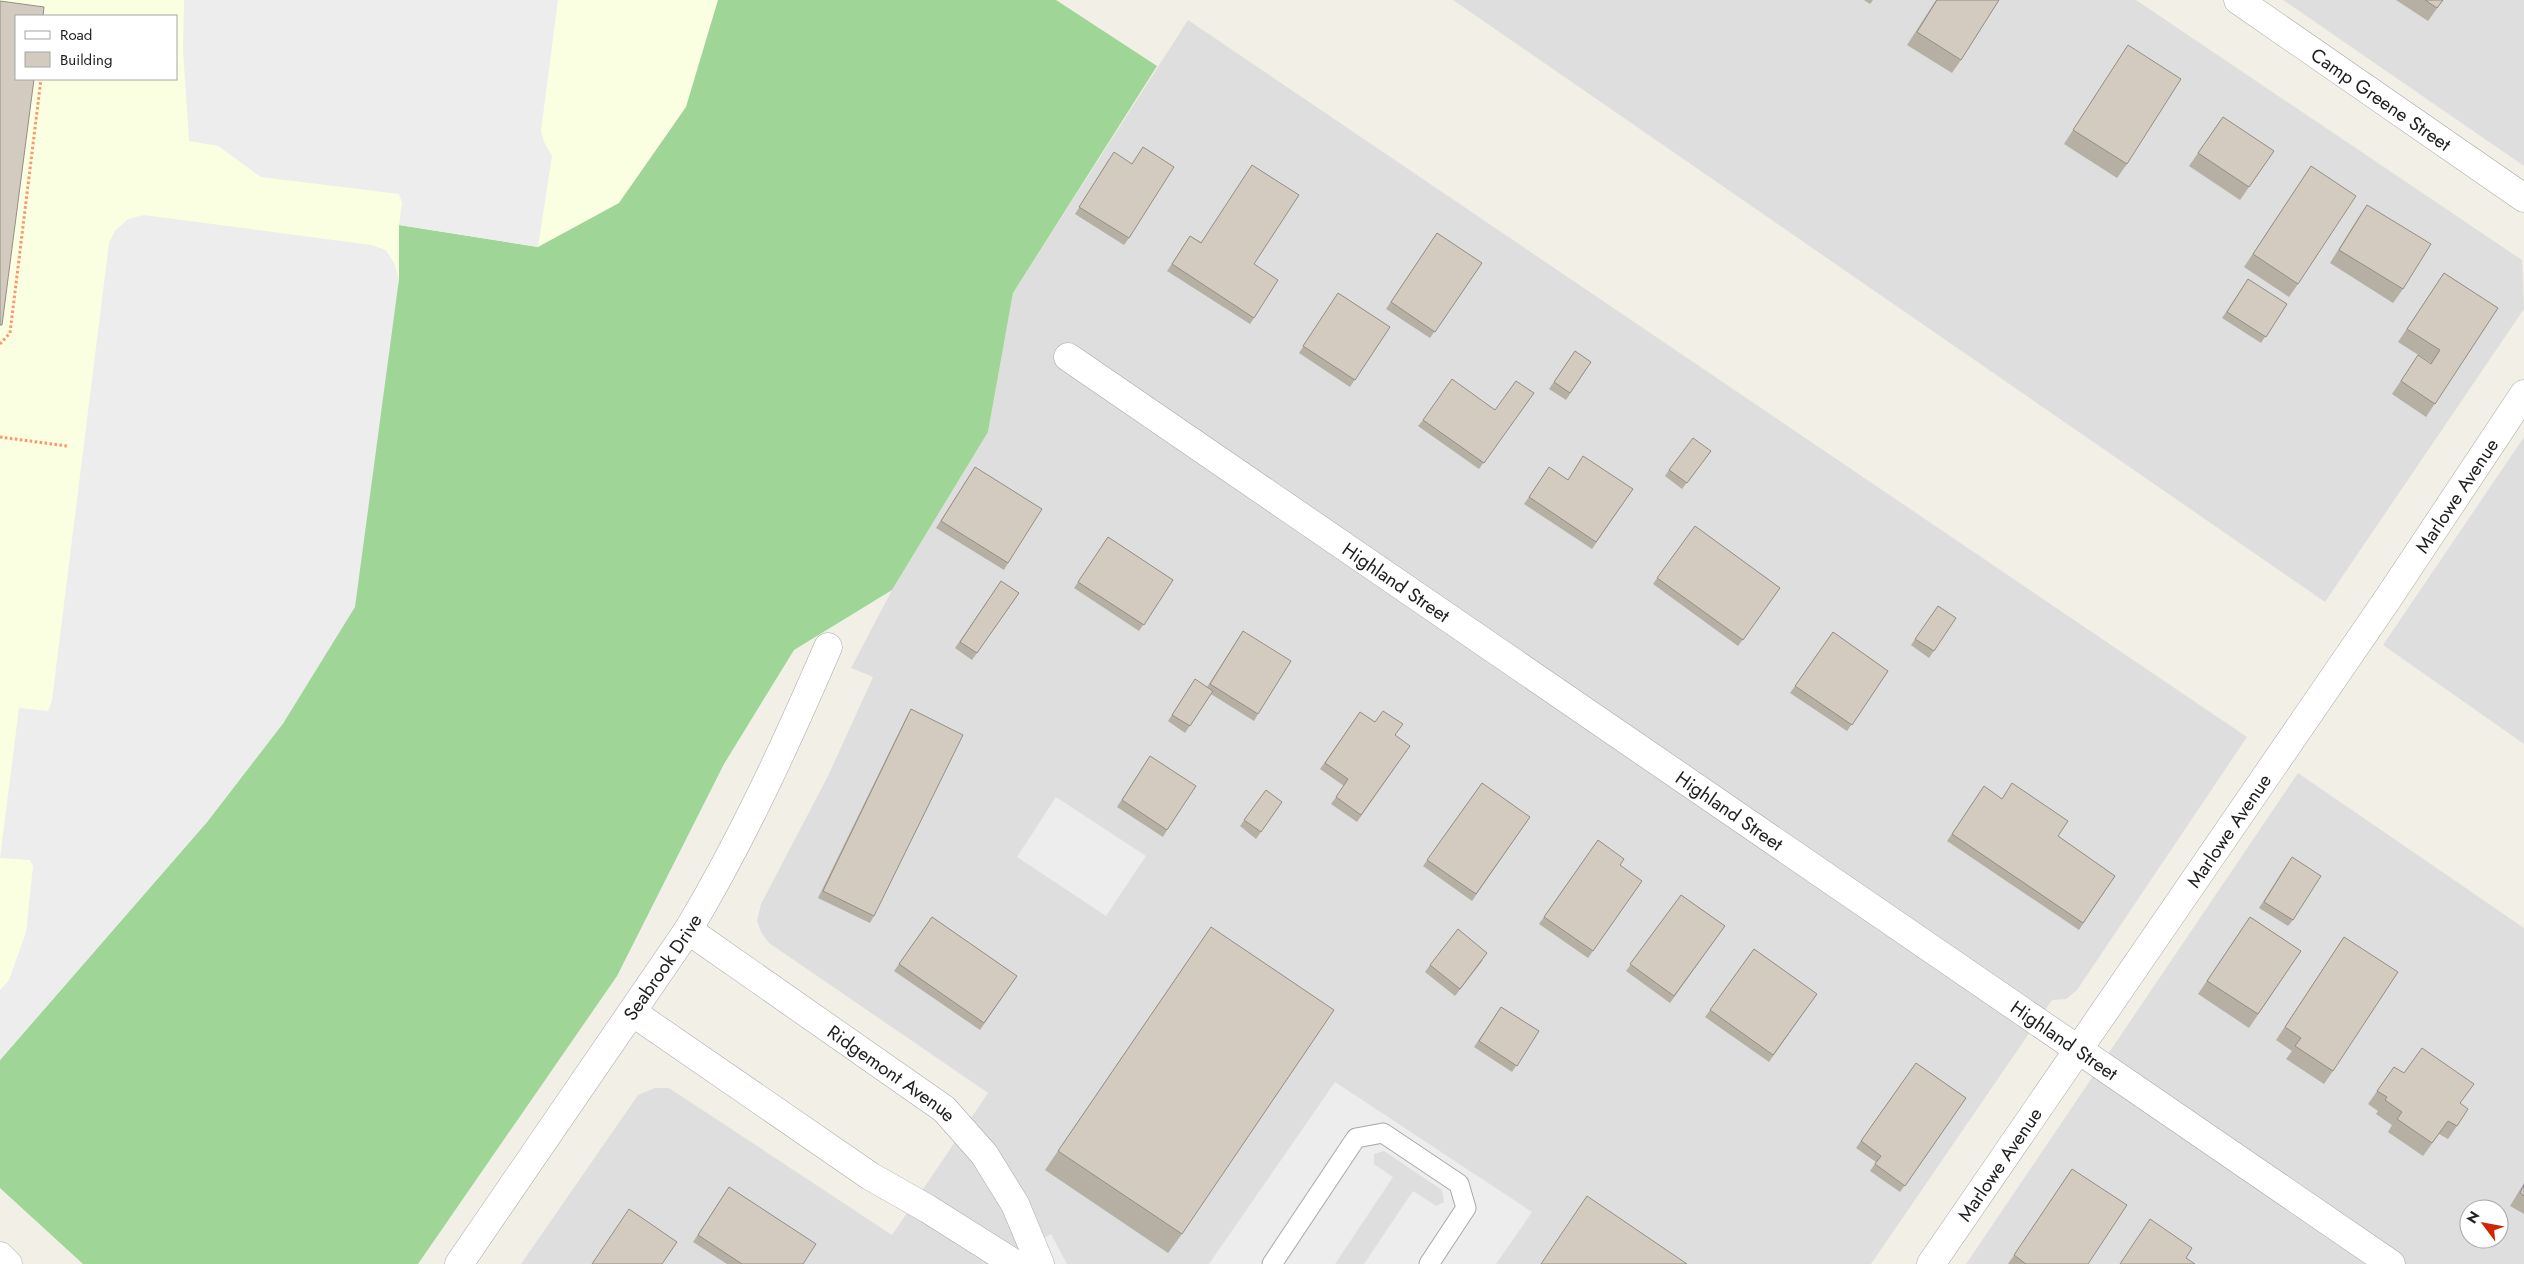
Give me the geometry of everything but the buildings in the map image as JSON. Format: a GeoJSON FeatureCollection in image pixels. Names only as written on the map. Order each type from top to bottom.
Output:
{"type":"FeatureCollection","features":[{"type":"Feature","properties":{"kind":"street","name":"Camp Greene Street"},"geometry":{"type":"LineString","coordinates":[[2238,0],[2524,198]]}},
{"type":"Feature","properties":{"kind":"street","name":"Highland Street"},"geometry":{"type":"LineString","coordinates":[[1068,358],[2391,1264]]}},
{"type":"Feature","properties":{"kind":"street","name":"Marlowe Avenue"},"geometry":{"type":"LineString","coordinates":[[1931,1264],[2387,600],[2524,394]]}},
{"type":"Feature","properties":{"kind":"street","name":"Seabrook Drive"},"geometry":{"type":"LineString","coordinates":[[459,1264],[688,930],[733,850],[794,725],[828,648]]}},
{"type":"Feature","properties":{"kind":"street","name":"Ridgemont Avenue"},"geometry":{"type":"LineString","coordinates":[[688,930],[944,1108],[984,1154],[1010,1195],[1040,1264]]}},
{"type":"Feature","properties":{"kind":"street"},"geometry":{"type":"LineString","coordinates":[[632,1012],[870,1176],[928,1209],[1015,1264]]}},
{"type":"Feature","properties":{"kind":"street"},"geometry":{"type":"LineString","coordinates":[[0,1256],[8,1264]]}},
{"type":"Feature","properties":{"kind":"lane"},"geometry":{"type":"LineString","coordinates":[[1272,1264],[1356,1138],[1383,1133],[1459,1184],[1466,1208],[1429,1264]]}},
{"type":"Feature","properties":{"kind":"path"},"geometry":{"type":"LineString","coordinates":[[0,344],[10,333],[41,80]]}},
{"type":"Feature","properties":{"kind":"path"},"geometry":{"type":"LineString","coordinates":[[0,437],[67,446]]}},
{"type":"Feature","properties":{"kind":"shaded area"},"geometry":{"type":"Polygon","coordinates":[[[0,0],[718,0],[686,107],[619,203],[538,247],[399,225],[399,279],[0,1060],[0,0]]]}},
{"type":"Feature","properties":{"kind":"shaded area"},"geometry":{"type":"Polygon","coordinates":[[[184,0],[558,0],[541,131],[544,142],[552,156],[538,247],[399,225],[402,203],[399,194],[261,177],[218,146],[189,141],[183,50],[184,0]]]}},
{"type":"Feature","properties":{"kind":"shaded area"},"geometry":{"type":"Polygon","coordinates":[[[1453,0],[2136,0],[2522,260],[2524,309],[2325,602],[1453,0]]]}},
{"type":"Feature","properties":{"kind":"shaded area"},"geometry":{"type":"Polygon","coordinates":[[[2283,0],[2524,0],[2524,166],[2283,0]]]}},
{"type":"Feature","properties":{"kind":"shaded area"},"geometry":{"type":"Polygon","coordinates":[[[1188,20],[2247,737],[2077,990],[2066,999],[2052,1000],[1871,1264],[521,1264],[638,1095],[655,1088],[669,1088],[892,1235],[988,1093],[769,943],[761,932],[757,921],[761,904],[828,776],[873,677],[851,668],[892,590],[988,432],[1013,293],[1188,20]]]}},
{"type":"Feature","properties":{"kind":"shaded area"},"geometry":{"type":"Polygon","coordinates":[[[144,215],[371,245],[386,250],[394,263],[399,279],[355,607],[284,722],[207,822],[0,1060],[0,990],[9,980],[26,932],[33,866],[30,860],[0,858],[19,708],[48,711],[52,700],[109,243],[115,231],[128,219],[144,215]]]}},
{"type":"Feature","properties":{"kind":"shaded area"},"geometry":{"type":"Polygon","coordinates":[[[2524,437],[2524,744],[2383,645],[2524,437]]]}},
{"type":"Feature","properties":{"kind":"shaded area"},"geometry":{"type":"Polygon","coordinates":[[[2298,773],[2524,928],[2524,1264],[1966,1264],[2298,773]]]}},
{"type":"Feature","properties":{"kind":"shaded area"},"geometry":{"type":"Polygon","coordinates":[[[1056,797],[1146,856],[1106,916],[1017,857],[1056,797]]]}},
{"type":"Feature","properties":{"kind":"shaded area"},"geometry":{"type":"Polygon","coordinates":[[[1335,1082],[1532,1212],[1496,1264],[1364,1264],[1413,1191],[1436,1206],[1444,1202],[1442,1190],[1384,1151],[1374,1154],[1374,1164],[1393,1177],[1335,1264],[1209,1264],[1335,1082]]]}},
{"type":"Feature","properties":{"kind":"shaded area"},"geometry":{"type":"Polygon","coordinates":[[[1051,1234],[1067,1264],[997,1264],[1051,1234]]]}},
{"type":"Feature","properties":{"kind":"green space"},"geometry":{"type":"Polygon","coordinates":[[[718,0],[1056,0],[1157,66],[1013,293],[988,432],[892,590],[794,650],[724,764],[617,976],[418,1264],[83,1264],[0,1188],[0,1060],[207,822],[284,722],[399,279],[399,225],[538,247],[619,203],[686,107],[718,0]]]}}]}
